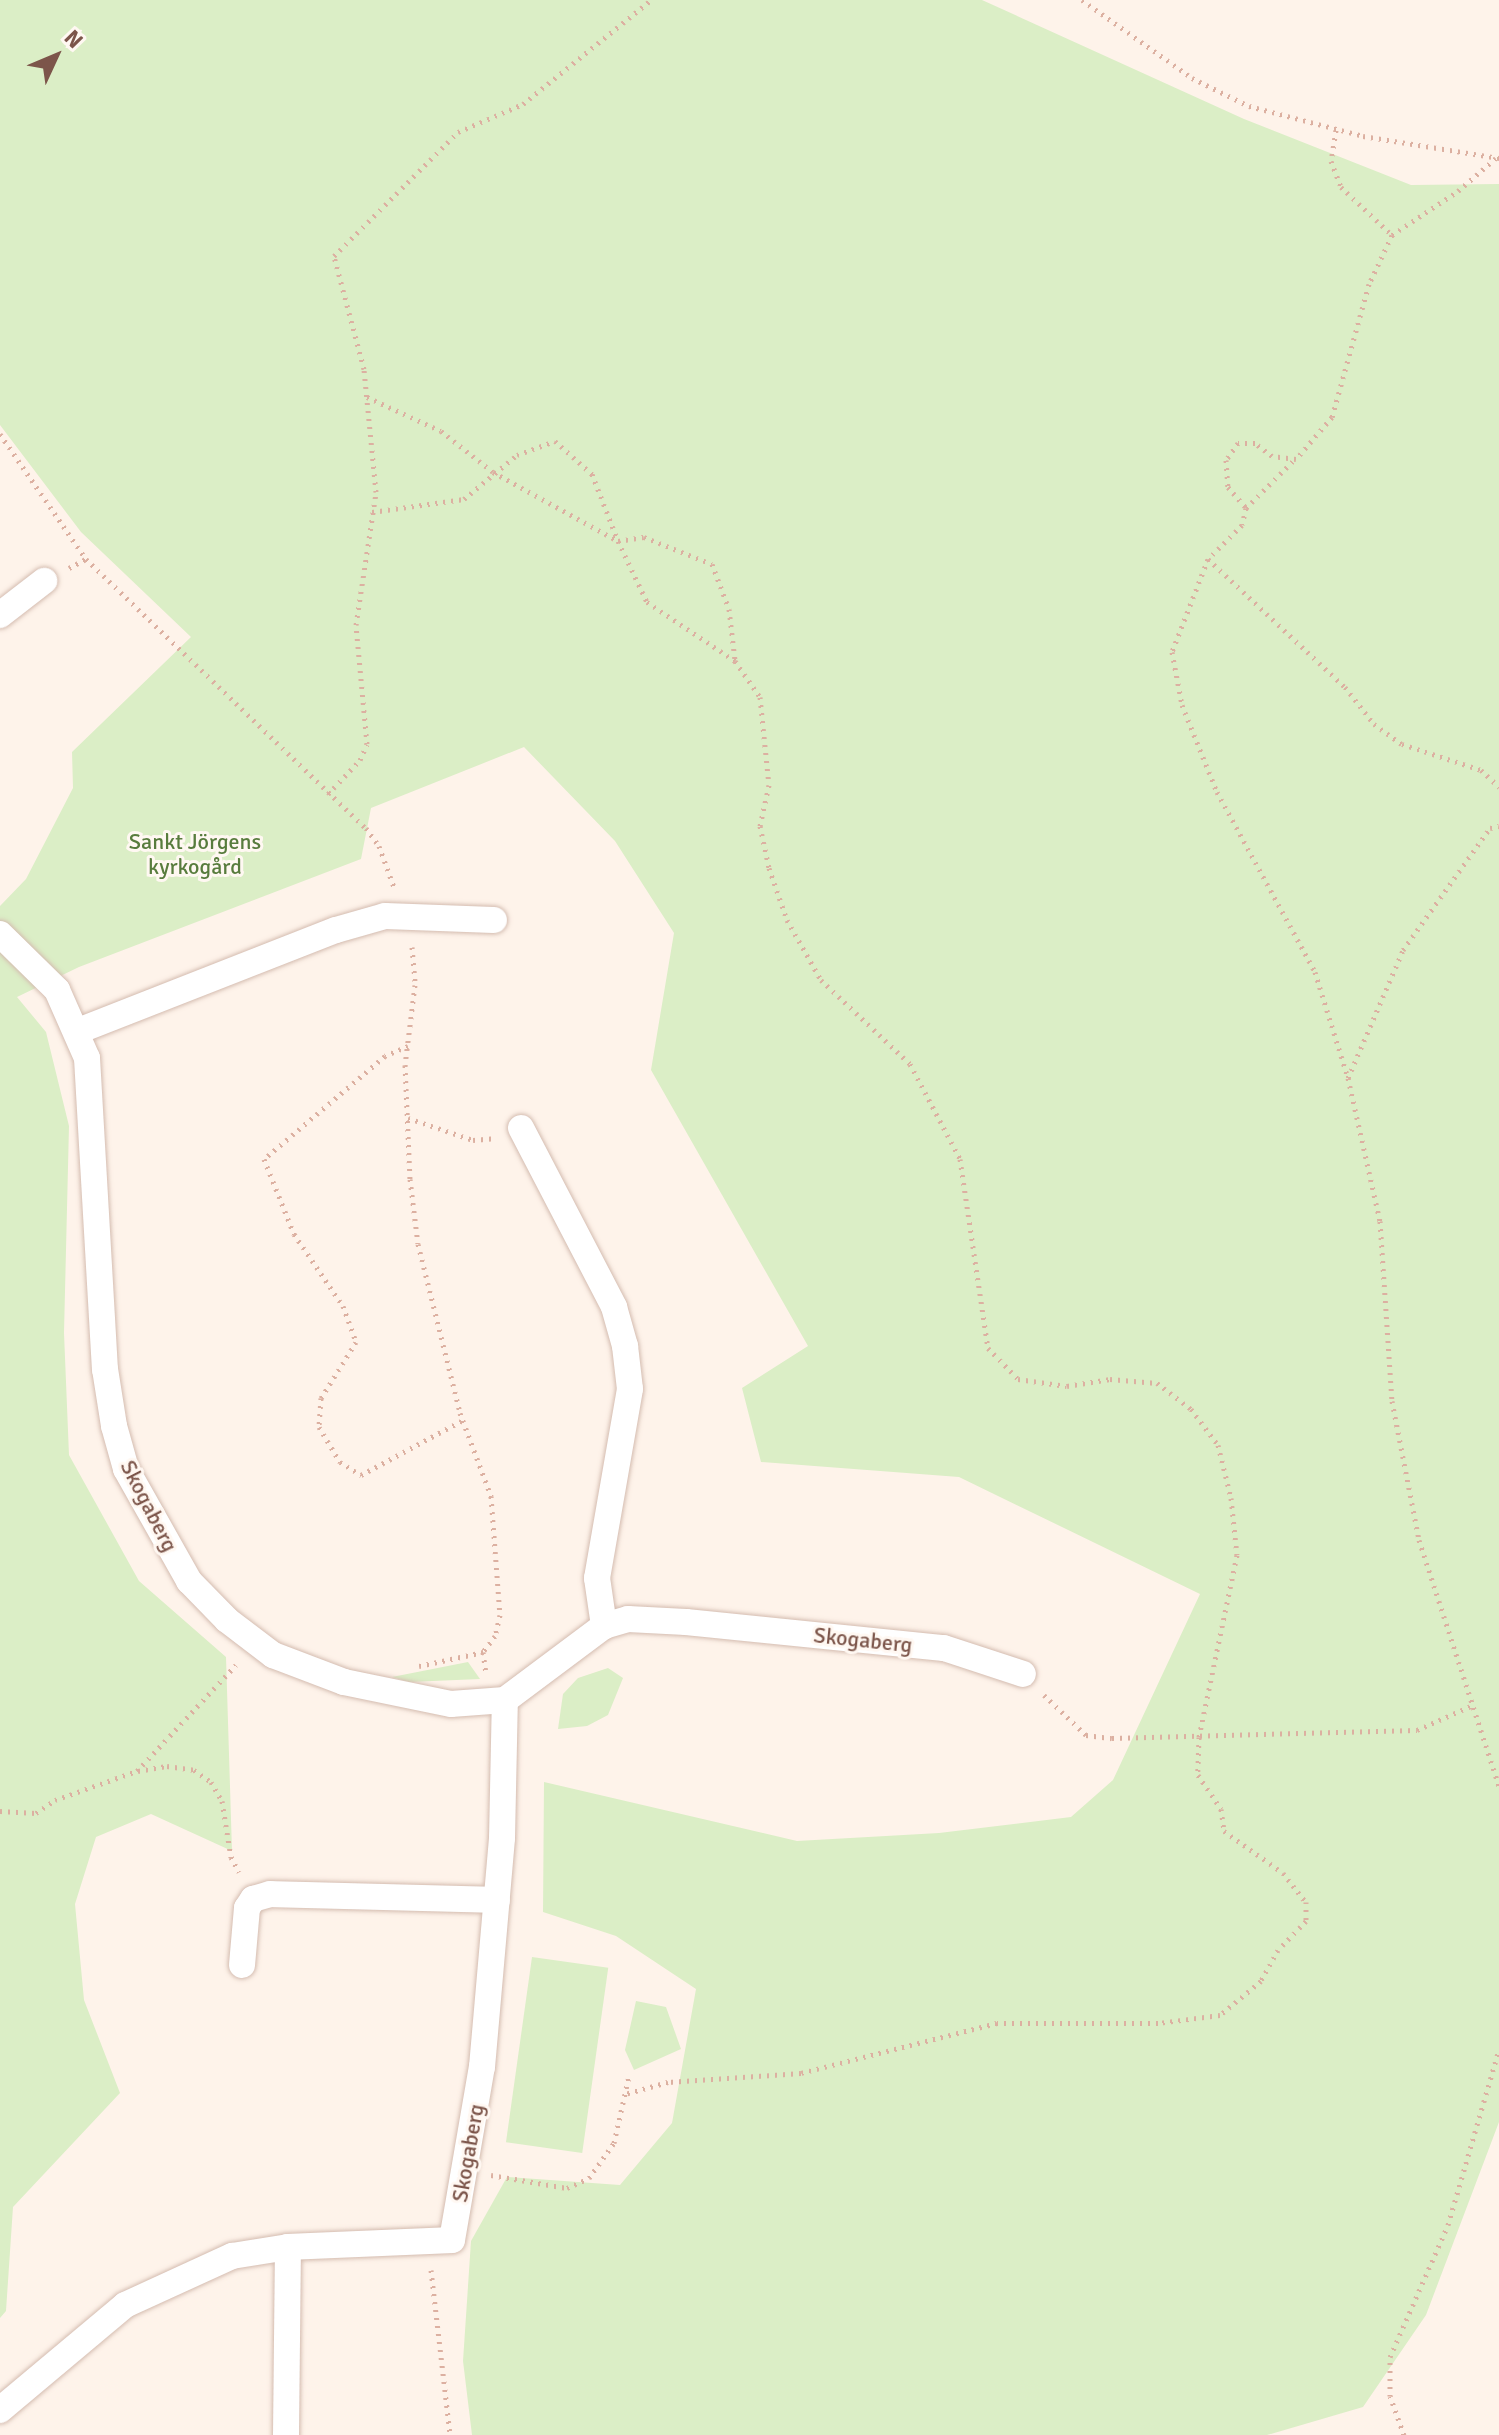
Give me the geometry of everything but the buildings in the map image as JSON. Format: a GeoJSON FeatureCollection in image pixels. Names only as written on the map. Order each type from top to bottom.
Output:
{"type":"FeatureCollection","features":[{"type":"Feature","properties":{"kind":"street"},"geometry":{"type":"LineString","coordinates":[[0,615],[44,581]]}},
{"type":"Feature","properties":{"kind":"street"},"geometry":{"type":"LineString","coordinates":[[78,1031],[271,952],[348,926],[405,916],[494,920]]}},
{"type":"Feature","properties":{"kind":"street","name":"Skogaberg"},"geometry":{"type":"LineString","coordinates":[[0,934],[57,990],[78,1031],[91,1078],[105,1369],[126,1469],[189,1581],[273,1655],[344,1682],[418,1700],[495,1702],[604,1626],[628,1619],[944,1648],[1023,1674]]}},
{"type":"Feature","properties":{"kind":"street"},"geometry":{"type":"LineString","coordinates":[[521,1128],[614,1307],[625,1346],[630,1389],[597,1578],[604,1626]]}},
{"type":"Feature","properties":{"kind":"street","name":"Skogaberg"},"geometry":{"type":"LineString","coordinates":[[428,2242],[452,2240],[467,2171],[497,1900],[495,1702]]}},
{"type":"Feature","properties":{"kind":"street"},"geometry":{"type":"LineString","coordinates":[[242,1965],[245,1919],[253,1899],[270,1894],[497,1900]]}},
{"type":"Feature","properties":{"kind":"street"},"geometry":{"type":"LineString","coordinates":[[0,2410],[125,2305],[232,2256],[288,2247],[428,2242]]}},
{"type":"Feature","properties":{"kind":"street"},"geometry":{"type":"LineString","coordinates":[[286,2435],[288,2247]]}},
{"type":"Feature","properties":{"kind":"path"},"geometry":{"type":"LineString","coordinates":[[328,794],[360,760],[367,744],[356,625],[376,492],[364,369],[334,272],[334,256],[343,242],[458,132],[523,104],[651,0]]}},
{"type":"Feature","properties":{"kind":"path"},"geometry":{"type":"LineString","coordinates":[[1082,0],[1192,78],[1249,106],[1336,130],[1498,158]]}},
{"type":"Feature","properties":{"kind":"path"},"geometry":{"type":"LineString","coordinates":[[1336,130],[1331,161],[1341,187],[1392,235]]}},
{"type":"Feature","properties":{"kind":"path"},"geometry":{"type":"LineString","coordinates":[[1498,158],[1458,191],[1392,235],[1369,284],[1353,355],[1332,417],[1296,459],[1246,508],[1242,525],[1208,559],[1172,652],[1182,705],[1217,792],[1315,972],[1348,1078],[1380,1221],[1392,1401],[1419,1540],[1499,1786]]}},
{"type":"Feature","properties":{"kind":"path"},"geometry":{"type":"LineString","coordinates":[[367,397],[441,431],[493,472],[618,541],[644,537],[712,564],[729,609],[735,661]]}},
{"type":"Feature","properties":{"kind":"path"},"geometry":{"type":"LineString","coordinates":[[0,434],[86,559],[379,846],[405,916],[415,985],[409,1046],[408,1118],[418,1244],[463,1420],[491,1496],[500,1615],[495,1636],[483,1652],[412,1667]]}},
{"type":"Feature","properties":{"kind":"path"},"geometry":{"type":"LineString","coordinates":[[372,512],[464,499],[517,455],[555,441],[592,474],[618,541],[647,602],[735,661],[760,697],[769,785],[760,826],[783,907],[821,980],[910,1064],[960,1159],[988,1348],[1018,1379],[1067,1386],[1110,1379],[1157,1383],[1191,1409],[1218,1445],[1231,1498],[1237,1555],[1199,1737],[1198,1775],[1221,1809],[1224,1831],[1283,1873],[1306,1902],[1306,1921],[1278,1950],[1261,1981],[1220,2015],[1158,2023],[997,2023],[801,2073],[668,2082],[625,2094]]}},
{"type":"Feature","properties":{"kind":"path"},"geometry":{"type":"LineString","coordinates":[[1246,508],[1228,487],[1226,460],[1238,443],[1255,443],[1272,456],[1296,459]]}},
{"type":"Feature","properties":{"kind":"path"},"geometry":{"type":"LineString","coordinates":[[44,581],[86,559]]}},
{"type":"Feature","properties":{"kind":"path"},"geometry":{"type":"LineString","coordinates":[[1208,559],[1345,687],[1374,724],[1402,744],[1481,770],[1499,787]]}},
{"type":"Feature","properties":{"kind":"path"},"geometry":{"type":"LineString","coordinates":[[1348,1078],[1403,950],[1490,828],[1499,826]]}},
{"type":"Feature","properties":{"kind":"path"},"geometry":{"type":"LineString","coordinates":[[409,1046],[385,1056],[264,1159],[294,1234],[343,1306],[356,1342],[321,1398],[319,1427],[340,1462],[361,1475],[463,1420]]}},
{"type":"Feature","properties":{"kind":"path"},"geometry":{"type":"LineString","coordinates":[[408,1118],[473,1140],[502,1137],[521,1128]]}},
{"type":"Feature","properties":{"kind":"path"},"geometry":{"type":"LineString","coordinates":[[137,1771],[256,1642]]}},
{"type":"Feature","properties":{"kind":"path"},"geometry":{"type":"LineString","coordinates":[[483,1652],[495,1702]]}},
{"type":"Feature","properties":{"kind":"path"},"geometry":{"type":"LineString","coordinates":[[1023,1674],[1068,1723],[1086,1735],[1199,1737],[1417,1730],[1471,1706]]}},
{"type":"Feature","properties":{"kind":"path"},"geometry":{"type":"LineString","coordinates":[[0,1811],[36,1813],[55,1800],[137,1771],[167,1766],[194,1770],[211,1782],[222,1801],[231,1857],[253,1899]]}},
{"type":"Feature","properties":{"kind":"path"},"geometry":{"type":"LineString","coordinates":[[1404,2435],[1390,2396],[1390,2357],[1448,2225],[1499,2049]]}},
{"type":"Feature","properties":{"kind":"path"},"geometry":{"type":"LineString","coordinates":[[467,2171],[567,2188],[589,2178],[614,2143],[629,2076]]}},
{"type":"Feature","properties":{"kind":"path"},"geometry":{"type":"LineString","coordinates":[[428,2242],[450,2435]]}},
{"type":"Feature","properties":{"kind":"green space","name":"Sankt Jörgens kyrkogård"},"geometry":{"type":"Polygon","coordinates":[[[0,0],[982,0],[1244,119],[1411,185],[1499,184],[1499,2122],[1426,2315],[1363,2407],[1267,2435],[472,2435],[463,2361],[471,2241],[507,2177],[620,2185],[672,2123],[696,1989],[616,1936],[543,1912],[544,1782],[797,1841],[939,1833],[1071,1817],[1113,1780],[1200,1594],[959,1477],[761,1462],[742,1388],[808,1346],[651,1070],[674,933],[615,841],[524,747],[371,808],[361,859],[79,967],[17,997],[46,1032],[69,1126],[64,1333],[69,1455],[139,1581],[226,1657],[232,1851],[151,1814],[96,1837],[75,1904],[84,2000],[120,2093],[13,2207],[6,2311],[0,2318],[0,906],[26,879],[73,788],[72,752],[191,637],[81,532],[0,425],[0,0]]]}},
{"type":"Feature","properties":{"kind":"green space"},"geometry":{"type":"Polygon","coordinates":[[[468,1662],[480,1679],[409,1682],[392,1677],[468,1662]]]}},
{"type":"Feature","properties":{"kind":"green space"},"geometry":{"type":"Polygon","coordinates":[[[608,1668],[623,1678],[608,1715],[587,1726],[558,1729],[563,1694],[578,1678],[608,1668]]]}},
{"type":"Feature","properties":{"kind":"green space"},"geometry":{"type":"Polygon","coordinates":[[[532,1957],[608,1968],[582,2153],[506,2142],[532,1957]]]}},
{"type":"Feature","properties":{"kind":"green space"},"geometry":{"type":"Polygon","coordinates":[[[636,2001],[666,2007],[681,2049],[634,2070],[625,2050],[636,2001]]]}}]}
